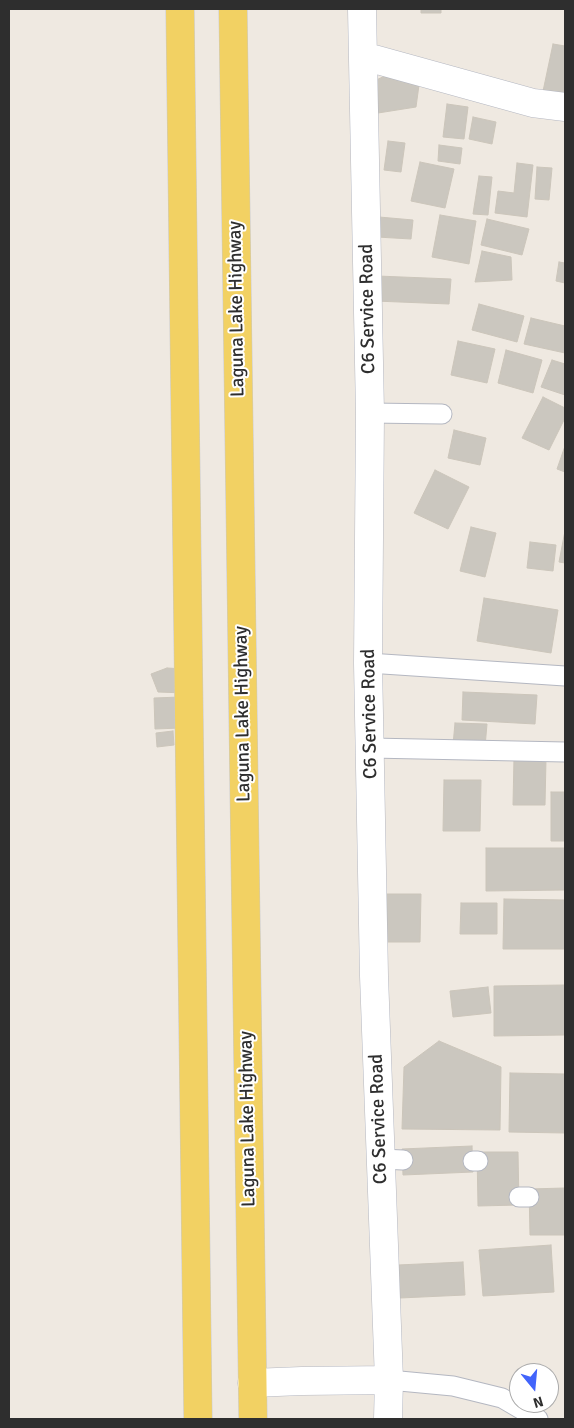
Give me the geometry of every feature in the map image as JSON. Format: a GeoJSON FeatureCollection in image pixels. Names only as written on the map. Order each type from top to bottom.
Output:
{"type":"FeatureCollection","features":[{"type":"Feature","properties":{"kind":"main road"},"geometry":{"type":"LineString","coordinates":[[180,9],[198,1419]]}},
{"type":"Feature","properties":{"kind":"main road","name":"Laguna Lake Highway"},"geometry":{"type":"LineString","coordinates":[[233,9],[253,1419]]}},
{"type":"Feature","properties":{"kind":"street","name":"C6 Service Road"},"geometry":{"type":"LineString","coordinates":[[362,9],[370,413],[368,662],[374,976],[392,1160],[382,1380],[388,1419]]}},
{"type":"Feature","properties":{"kind":"street"},"geometry":{"type":"LineString","coordinates":[[363,56],[534,103],[565,107]]}},
{"type":"Feature","properties":{"kind":"street"},"geometry":{"type":"LineString","coordinates":[[252,1383],[382,1380]]}},
{"type":"Feature","properties":{"kind":"lane"},"geometry":{"type":"LineString","coordinates":[[370,413],[442,414]]}},
{"type":"Feature","properties":{"kind":"lane"},"geometry":{"type":"LineString","coordinates":[[368,662],[565,676]]}},
{"type":"Feature","properties":{"kind":"lane"},"geometry":{"type":"LineString","coordinates":[[370,748],[565,752]]}},
{"type":"Feature","properties":{"kind":"lane"},"geometry":{"type":"LineString","coordinates":[[382,1380],[453,1386],[502,1398],[538,1419]]}},
{"type":"Feature","properties":{"kind":"building"},"geometry":{"type":"Polygon","coordinates":[[[421,9],[441,9],[441,13],[421,13],[421,9]]]}},
{"type":"Feature","properties":{"kind":"building"},"geometry":{"type":"Polygon","coordinates":[[[553,44],[565,46],[565,101],[542,96],[553,44]]]}},
{"type":"Feature","properties":{"kind":"building"},"geometry":{"type":"Polygon","coordinates":[[[398,70],[419,85],[416,107],[378,113],[374,81],[398,70]]]}},
{"type":"Feature","properties":{"kind":"building"},"geometry":{"type":"Polygon","coordinates":[[[447,104],[468,107],[464,139],[443,137],[447,104]]]}},
{"type":"Feature","properties":{"kind":"building"},"geometry":{"type":"Polygon","coordinates":[[[473,117],[496,122],[492,144],[469,139],[473,117]]]}},
{"type":"Feature","properties":{"kind":"building"},"geometry":{"type":"Polygon","coordinates":[[[388,141],[405,143],[401,172],[384,170],[388,141]]]}},
{"type":"Feature","properties":{"kind":"building"},"geometry":{"type":"Polygon","coordinates":[[[439,145],[462,148],[460,164],[438,161],[439,145]]]}},
{"type":"Feature","properties":{"kind":"building"},"geometry":{"type":"Polygon","coordinates":[[[420,162],[454,169],[445,208],[411,201],[420,162]]]}},
{"type":"Feature","properties":{"kind":"building"},"geometry":{"type":"Polygon","coordinates":[[[517,163],[533,165],[527,217],[495,213],[498,191],[514,193],[517,163]]]}},
{"type":"Feature","properties":{"kind":"building"},"geometry":{"type":"Polygon","coordinates":[[[537,167],[552,168],[549,200],[535,199],[537,167]]]}},
{"type":"Feature","properties":{"kind":"building"},"geometry":{"type":"Polygon","coordinates":[[[479,176],[492,177],[488,215],[473,214],[479,176]]]}},
{"type":"Feature","properties":{"kind":"building"},"geometry":{"type":"Polygon","coordinates":[[[440,215],[476,221],[469,264],[432,257],[440,215]]]}},
{"type":"Feature","properties":{"kind":"building"},"geometry":{"type":"Polygon","coordinates":[[[379,217],[413,220],[411,239],[377,237],[379,217]]]}},
{"type":"Feature","properties":{"kind":"building"},"geometry":{"type":"Polygon","coordinates":[[[487,219],[529,229],[522,255],[481,245],[487,219]]]}},
{"type":"Feature","properties":{"kind":"building"},"geometry":{"type":"Polygon","coordinates":[[[482,251],[511,257],[512,280],[475,282],[482,251]]]}},
{"type":"Feature","properties":{"kind":"building"},"geometry":{"type":"Polygon","coordinates":[[[559,262],[565,263],[565,283],[556,281],[559,262]]]}},
{"type":"Feature","properties":{"kind":"building"},"geometry":{"type":"Polygon","coordinates":[[[377,276],[451,279],[449,304],[375,301],[377,276]]]}},
{"type":"Feature","properties":{"kind":"building"},"geometry":{"type":"Polygon","coordinates":[[[479,304],[524,316],[517,342],[472,330],[479,304]]]}},
{"type":"Feature","properties":{"kind":"building"},"geometry":{"type":"Polygon","coordinates":[[[531,318],[565,326],[565,353],[524,344],[531,318]]]}},
{"type":"Feature","properties":{"kind":"building"},"geometry":{"type":"Polygon","coordinates":[[[458,341],[495,349],[487,383],[451,375],[458,341]]]}},
{"type":"Feature","properties":{"kind":"building"},"geometry":{"type":"Polygon","coordinates":[[[506,350],[542,360],[533,393],[498,383],[506,350]]]}},
{"type":"Feature","properties":{"kind":"building"},"geometry":{"type":"Polygon","coordinates":[[[552,360],[565,364],[565,395],[541,387],[552,360]]]}},
{"type":"Feature","properties":{"kind":"building"},"geometry":{"type":"Polygon","coordinates":[[[543,397],[565,408],[565,418],[549,450],[522,438],[543,397]]]}},
{"type":"Feature","properties":{"kind":"building"},"geometry":{"type":"Polygon","coordinates":[[[454,430],[486,438],[480,465],[448,458],[454,430]]]}},
{"type":"Feature","properties":{"kind":"building"},"geometry":{"type":"Polygon","coordinates":[[[565,446],[565,472],[557,469],[565,446]]]}},
{"type":"Feature","properties":{"kind":"building"},"geometry":{"type":"Polygon","coordinates":[[[435,470],[469,487],[448,529],[414,513],[435,470]]]}},
{"type":"Feature","properties":{"kind":"building"},"geometry":{"type":"Polygon","coordinates":[[[471,527],[496,533],[485,577],[460,571],[471,527]]]}},
{"type":"Feature","properties":{"kind":"building"},"geometry":{"type":"Polygon","coordinates":[[[565,531],[565,563],[559,562],[565,531]]]}},
{"type":"Feature","properties":{"kind":"building"},"geometry":{"type":"Polygon","coordinates":[[[530,542],[556,545],[553,571],[527,568],[530,542]]]}},
{"type":"Feature","properties":{"kind":"building"},"geometry":{"type":"Polygon","coordinates":[[[484,598],[558,610],[551,653],[477,641],[484,598]]]}},
{"type":"Feature","properties":{"kind":"building"},"geometry":{"type":"Polygon","coordinates":[[[167,668],[185,669],[185,693],[158,692],[151,674],[167,668]]]}},
{"type":"Feature","properties":{"kind":"building"},"geometry":{"type":"Polygon","coordinates":[[[463,692],[537,695],[535,724],[462,720],[463,692]]]}},
{"type":"Feature","properties":{"kind":"building"},"geometry":{"type":"Polygon","coordinates":[[[180,697],[181,728],[155,729],[154,698],[180,697]]]}},
{"type":"Feature","properties":{"kind":"building"},"geometry":{"type":"Polygon","coordinates":[[[455,723],[487,724],[485,747],[453,745],[455,723]]]}},
{"type":"Feature","properties":{"kind":"building"},"geometry":{"type":"Polygon","coordinates":[[[173,731],[174,745],[157,747],[156,733],[173,731]]]}},
{"type":"Feature","properties":{"kind":"building"},"geometry":{"type":"Polygon","coordinates":[[[514,758],[546,759],[545,805],[513,805],[514,758]]]}},
{"type":"Feature","properties":{"kind":"building"},"geometry":{"type":"Polygon","coordinates":[[[444,780],[481,780],[480,831],[443,831],[444,780]]]}},
{"type":"Feature","properties":{"kind":"building"},"geometry":{"type":"Polygon","coordinates":[[[551,792],[565,792],[565,841],[551,841],[551,792]]]}},
{"type":"Feature","properties":{"kind":"building"},"geometry":{"type":"Polygon","coordinates":[[[486,848],[565,848],[565,890],[486,891],[486,848]]]}},
{"type":"Feature","properties":{"kind":"building"},"geometry":{"type":"Polygon","coordinates":[[[377,894],[421,894],[420,942],[377,942],[377,894]]]}},
{"type":"Feature","properties":{"kind":"building"},"geometry":{"type":"Polygon","coordinates":[[[504,899],[565,900],[565,949],[503,949],[504,899]]]}},
{"type":"Feature","properties":{"kind":"building"},"geometry":{"type":"Polygon","coordinates":[[[461,903],[497,903],[497,934],[460,934],[461,903]]]}},
{"type":"Feature","properties":{"kind":"building"},"geometry":{"type":"Polygon","coordinates":[[[565,985],[565,1035],[494,1036],[494,986],[565,985]]]}},
{"type":"Feature","properties":{"kind":"building"},"geometry":{"type":"Polygon","coordinates":[[[488,987],[491,1013],[453,1017],[450,991],[488,987]]]}},
{"type":"Feature","properties":{"kind":"building"},"geometry":{"type":"Polygon","coordinates":[[[439,1041],[501,1067],[500,1130],[402,1129],[404,1067],[439,1041]]]}},
{"type":"Feature","properties":{"kind":"building"},"geometry":{"type":"Polygon","coordinates":[[[510,1073],[565,1074],[565,1133],[509,1132],[510,1073]]]}},
{"type":"Feature","properties":{"kind":"building"},"geometry":{"type":"Polygon","coordinates":[[[472,1146],[473,1172],[403,1175],[402,1149],[472,1146]]]}},
{"type":"Feature","properties":{"kind":"building"},"geometry":{"type":"Polygon","coordinates":[[[477,1152],[518,1152],[519,1205],[478,1206],[477,1152]]]}},
{"type":"Feature","properties":{"kind":"building"},"geometry":{"type":"Polygon","coordinates":[[[565,1188],[565,1235],[530,1235],[529,1189],[565,1188]]]}},
{"type":"Feature","properties":{"kind":"building"},"geometry":{"type":"Polygon","coordinates":[[[551,1245],[554,1292],[483,1296],[479,1250],[551,1245]]]}},
{"type":"Feature","properties":{"kind":"building"},"geometry":{"type":"Polygon","coordinates":[[[463,1262],[465,1295],[400,1298],[398,1265],[463,1262]]]}}]}
